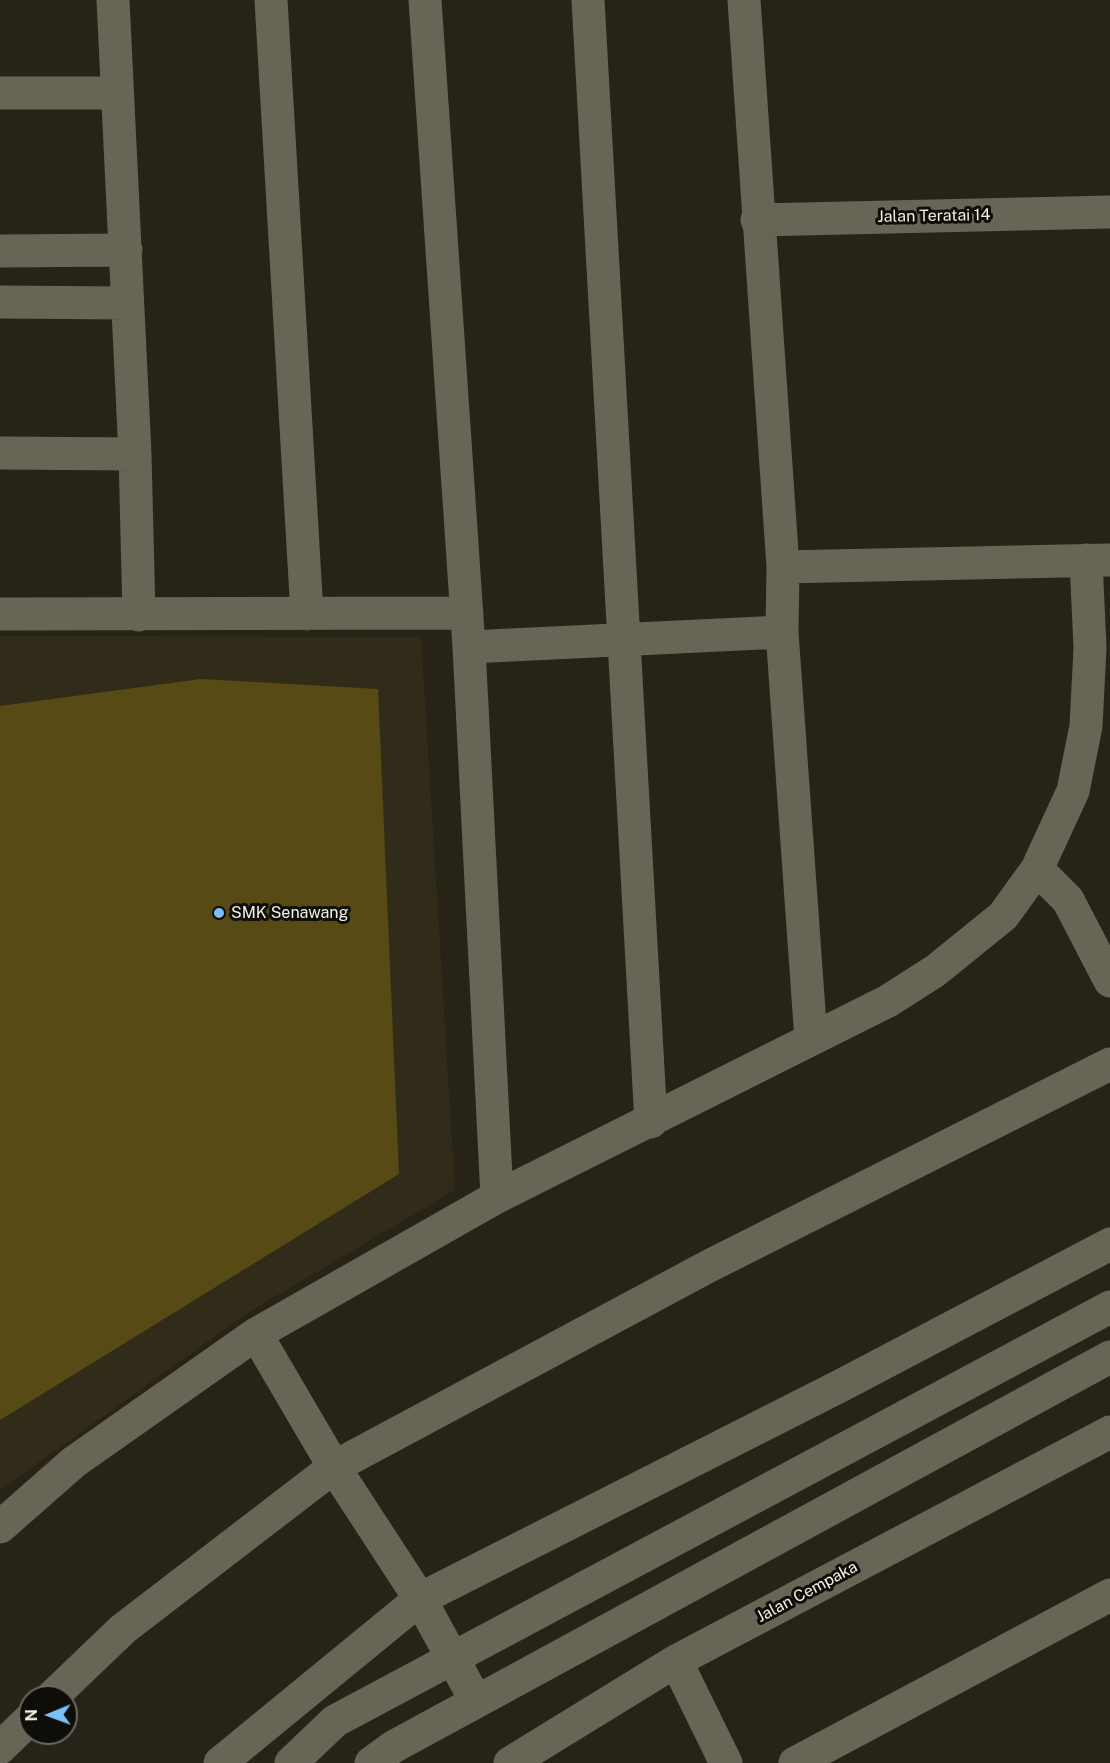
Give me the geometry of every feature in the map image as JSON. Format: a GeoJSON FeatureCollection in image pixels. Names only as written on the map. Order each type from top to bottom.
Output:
{"type":"FeatureCollection","features":[{"type":"Feature","properties":{"kind":"street"},"geometry":{"type":"LineString","coordinates":[[113,0],[135,454],[139,615]]}},
{"type":"Feature","properties":{"kind":"street"},"geometry":{"type":"LineString","coordinates":[[271,0],[307,614]]}},
{"type":"Feature","properties":{"kind":"street"},"geometry":{"type":"LineString","coordinates":[[426,0],[469,647],[497,1197]]}},
{"type":"Feature","properties":{"kind":"street"},"geometry":{"type":"LineString","coordinates":[[588,0],[651,1122]]}},
{"type":"Feature","properties":{"kind":"street"},"geometry":{"type":"LineString","coordinates":[[744,0],[783,567],[782,632],[811,1039]]}},
{"type":"Feature","properties":{"kind":"street"},"geometry":{"type":"LineString","coordinates":[[0,93],[117,93]]}},
{"type":"Feature","properties":{"kind":"street","name":"Jalan Teratai 14"},"geometry":{"type":"LineString","coordinates":[[758,220],[1110,212]]}},
{"type":"Feature","properties":{"kind":"street"},"geometry":{"type":"LineString","coordinates":[[0,251],[126,250]]}},
{"type":"Feature","properties":{"kind":"street"},"geometry":{"type":"LineString","coordinates":[[0,303],[127,303]]}},
{"type":"Feature","properties":{"kind":"street"},"geometry":{"type":"LineString","coordinates":[[0,453],[135,454]]}},
{"type":"Feature","properties":{"kind":"street"},"geometry":{"type":"LineString","coordinates":[[0,1527],[74,1462],[256,1334],[497,1197],[651,1122],[888,1001],[935,971],[1003,916],[1037,869],[1073,791],[1086,726],[1098,560],[783,567]]}},
{"type":"Feature","properties":{"kind":"street"},"geometry":{"type":"LineString","coordinates":[[0,614],[466,613]]}},
{"type":"Feature","properties":{"kind":"street"},"geometry":{"type":"LineString","coordinates":[[469,647],[782,632]]}},
{"type":"Feature","properties":{"kind":"street"},"geometry":{"type":"LineString","coordinates":[[1037,869],[1068,900],[1110,981]]}},
{"type":"Feature","properties":{"kind":"street"},"geometry":{"type":"LineString","coordinates":[[65,1685],[123,1629],[334,1467],[709,1266],[1110,1064]]}},
{"type":"Feature","properties":{"kind":"street"},"geometry":{"type":"LineString","coordinates":[[220,1763],[420,1599],[842,1385],[1110,1244]]}},
{"type":"Feature","properties":{"kind":"street"},"geometry":{"type":"LineString","coordinates":[[291,1763],[335,1721],[1110,1307]]}},
{"type":"Feature","properties":{"kind":"street"},"geometry":{"type":"LineString","coordinates":[[256,1334],[334,1467],[420,1599],[476,1701]]}},
{"type":"Feature","properties":{"kind":"street"},"geometry":{"type":"LineString","coordinates":[[371,1763],[393,1747],[476,1701],[1110,1357]]}},
{"type":"Feature","properties":{"kind":"street","name":"Jalan Cempaka"},"geometry":{"type":"LineString","coordinates":[[510,1763],[676,1660],[1110,1432]]}},
{"type":"Feature","properties":{"kind":"street"},"geometry":{"type":"LineString","coordinates":[[795,1763],[1110,1595]]}},
{"type":"Feature","properties":{"kind":"street"},"geometry":{"type":"LineString","coordinates":[[676,1660],[726,1763]]}},
{"type":"Feature","properties":{"kind":"street"},"geometry":{"type":"LineString","coordinates":[[0,1748],[18,1731]]}},
{"type":"Feature","properties":{"kind":"shaded area","name":"SMK Senawang"},"geometry":{"type":"Polygon","coordinates":[[[0,636],[421,637],[455,1190],[249,1312],[0,1490],[0,636]]]}},
{"type":"Feature","properties":{"kind":"shaded area","name":"SMK Senawang"},"geometry":{"type":"Polygon","coordinates":[[[201,679],[378,689],[399,1174],[0,1420],[0,706],[201,679]]]}},
{"type":"Feature","properties":{"kind":"place","name":"SMK Senawang"},"geometry":{"type":"Point","coordinates":[219,913]}}]}
